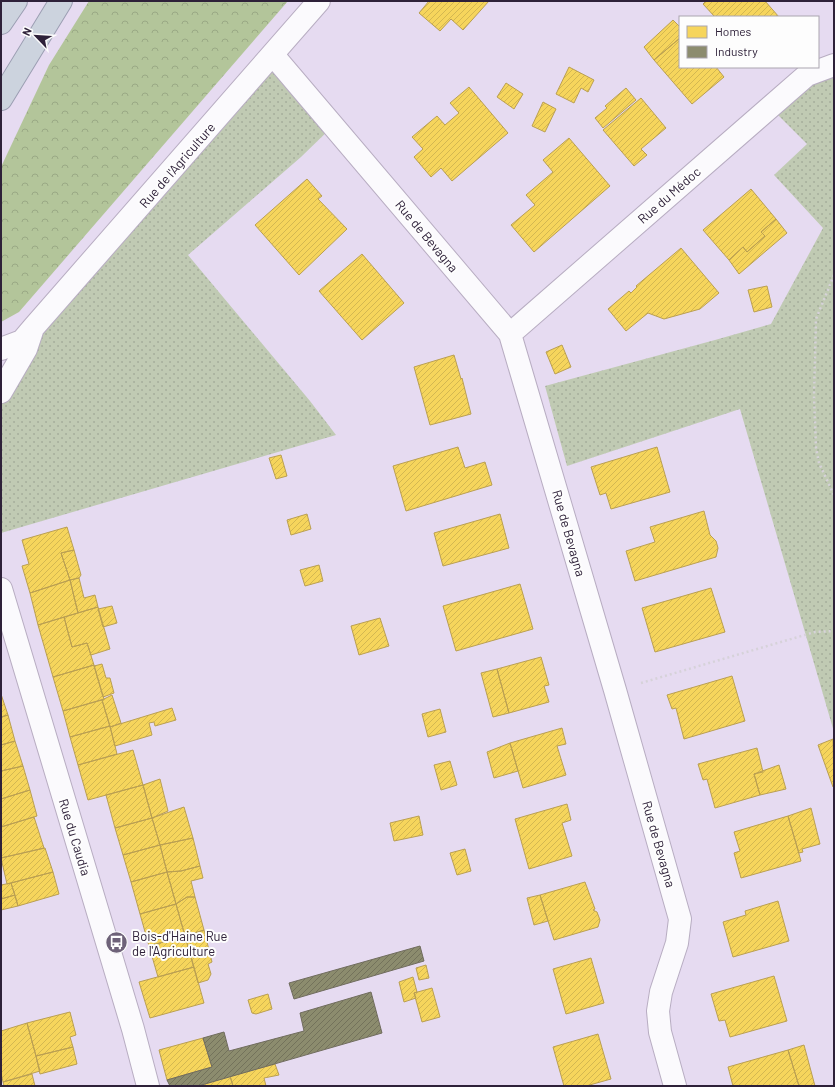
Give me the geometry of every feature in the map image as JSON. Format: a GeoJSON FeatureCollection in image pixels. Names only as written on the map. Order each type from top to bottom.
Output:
{"type":"FeatureCollection","features":[{"type":"Feature","properties":{"kind":"highway"},"geometry":{"type":"LineString","coordinates":[[1,23],[16,1]]}},
{"type":"Feature","properties":{"kind":"highway"},"geometry":{"type":"LineString","coordinates":[[1,99],[61,1]]}},
{"type":"Feature","properties":{"kind":"street","name":"Rue de l'Agriculture"},"geometry":{"type":"LineString","coordinates":[[3,348],[22,341],[319,1]]}},
{"type":"Feature","properties":{"kind":"street","name":"Rue de Bevagna"},"geometry":{"type":"LineString","coordinates":[[273,55],[510,334],[615,690],[680,919],[677,943],[661,992],[658,1011],[660,1032],[675,1086]]}},
{"type":"Feature","properties":{"kind":"street","name":"Rue du Médoc"},"geometry":{"type":"LineString","coordinates":[[510,334],[807,75],[834,65]]}},
{"type":"Feature","properties":{"kind":"street","name":"Rue de l'Agriculture"},"geometry":{"type":"LineString","coordinates":[[2,389],[26,349],[33,328]]}},
{"type":"Feature","properties":{"kind":"street","name":"Rue du Caudia"},"geometry":{"type":"LineString","coordinates":[[1,589],[133,1029],[148,1086]]}},
{"type":"Feature","properties":{"kind":"path"},"geometry":{"type":"LineString","coordinates":[[834,275],[816,318],[814,396],[816,448],[820,462],[834,495]]}},
{"type":"Feature","properties":{"kind":"path"},"geometry":{"type":"LineString","coordinates":[[615,690],[815,632],[834,631]]}},
{"type":"Feature","properties":{"kind":"green space"},"geometry":{"type":"Polygon","coordinates":[[[89,1],[288,1],[19,312],[1,322],[1,167],[49,65],[89,1]]]}},
{"type":"Feature","properties":{"kind":"green space"},"geometry":{"type":"Polygon","coordinates":[[[273,55],[334,125],[301,157],[188,255],[310,401],[336,435],[1,533],[1,392],[26,349],[273,55]]]}},
{"type":"Feature","properties":{"kind":"green space"},"geometry":{"type":"Polygon","coordinates":[[[834,65],[834,732],[740,409],[567,466],[545,386],[771,324],[823,228],[774,175],[807,144],[770,107],[834,65]]]}},
{"type":"Feature","properties":{"kind":"building: Homes"},"geometry":{"type":"Polygon","coordinates":[[[429,1],[489,1],[463,30],[451,19],[440,31],[419,13],[429,1]]]}},
{"type":"Feature","properties":{"kind":"building: Homes"},"geometry":{"type":"Polygon","coordinates":[[[706,1],[765,1],[778,16],[714,16],[703,4],[706,1]]]}},
{"type":"Feature","properties":{"kind":"building: Homes"},"geometry":{"type":"Polygon","coordinates":[[[673,20],[679,26],[679,39],[654,60],[644,47],[673,20]]]}},
{"type":"Feature","properties":{"kind":"building: Homes"},"geometry":{"type":"Polygon","coordinates":[[[679,39],[679,68],[717,68],[724,77],[692,104],[654,60],[679,39]]]}},
{"type":"Feature","properties":{"kind":"building: Homes"},"geometry":{"type":"Polygon","coordinates":[[[569,67],[594,80],[588,92],[581,88],[574,103],[556,94],[569,67]]]}},
{"type":"Feature","properties":{"kind":"building: Homes"},"geometry":{"type":"Polygon","coordinates":[[[506,83],[523,94],[514,109],[497,97],[506,83]]]}},
{"type":"Feature","properties":{"kind":"building: Homes"},"geometry":{"type":"Polygon","coordinates":[[[469,87],[508,133],[452,181],[441,168],[431,177],[414,157],[423,149],[412,137],[437,116],[445,125],[459,113],[450,103],[469,87]]]}},
{"type":"Feature","properties":{"kind":"building: Homes"},"geometry":{"type":"Polygon","coordinates":[[[626,88],[636,100],[603,128],[595,118],[607,108],[605,106],[626,88]]]}},
{"type":"Feature","properties":{"kind":"building: Homes"},"geometry":{"type":"Polygon","coordinates":[[[641,98],[666,128],[641,149],[647,155],[634,166],[603,130],[641,98]]]}},
{"type":"Feature","properties":{"kind":"building: Homes"},"geometry":{"type":"Polygon","coordinates":[[[543,102],[556,109],[545,132],[532,126],[543,102]]]}},
{"type":"Feature","properties":{"kind":"building: Homes"},"geometry":{"type":"Polygon","coordinates":[[[569,138],[610,186],[534,252],[511,225],[535,205],[526,195],[553,172],[543,160],[569,138]]]}},
{"type":"Feature","properties":{"kind":"building: Homes"},"geometry":{"type":"Polygon","coordinates":[[[307,179],[322,196],[318,199],[347,229],[299,275],[255,225],[307,179]]]}},
{"type":"Feature","properties":{"kind":"building: Homes"},"geometry":{"type":"Polygon","coordinates":[[[751,189],[776,219],[761,232],[765,236],[747,252],[743,247],[729,260],[703,230],[751,189]]]}},
{"type":"Feature","properties":{"kind":"building: Homes"},"geometry":{"type":"Polygon","coordinates":[[[776,219],[787,233],[739,274],[729,260],[743,247],[747,252],[765,236],[761,232],[776,219]]]}},
{"type":"Feature","properties":{"kind":"building: Homes"},"geometry":{"type":"Polygon","coordinates":[[[681,248],[719,293],[700,309],[664,319],[648,313],[626,331],[608,309],[629,291],[631,293],[637,287],[636,286],[681,248]]]}},
{"type":"Feature","properties":{"kind":"building: Homes"},"geometry":{"type":"Polygon","coordinates":[[[362,254],[404,303],[362,340],[319,291],[362,254]]]}},
{"type":"Feature","properties":{"kind":"building: Homes"},"geometry":{"type":"Polygon","coordinates":[[[767,286],[772,307],[754,312],[748,290],[767,286]]]}},
{"type":"Feature","properties":{"kind":"building: Homes"},"geometry":{"type":"Polygon","coordinates":[[[562,345],[571,367],[555,374],[546,352],[562,345]]]}},
{"type":"Feature","properties":{"kind":"building: Homes"},"geometry":{"type":"Polygon","coordinates":[[[454,355],[461,379],[462,378],[471,414],[430,425],[414,367],[454,355]]]}},
{"type":"Feature","properties":{"kind":"building: Homes"},"geometry":{"type":"Polygon","coordinates":[[[458,447],[465,468],[485,462],[492,485],[406,511],[393,466],[458,447]]]}},
{"type":"Feature","properties":{"kind":"building: Homes"},"geometry":{"type":"Polygon","coordinates":[[[657,447],[670,492],[611,509],[606,493],[600,495],[591,467],[657,447]]]}},
{"type":"Feature","properties":{"kind":"building: Homes"},"geometry":{"type":"Polygon","coordinates":[[[281,455],[287,476],[276,479],[269,458],[281,455]]]}},
{"type":"Feature","properties":{"kind":"building: Homes"},"geometry":{"type":"Polygon","coordinates":[[[704,511],[710,535],[716,541],[718,548],[716,557],[635,581],[626,551],[655,542],[650,527],[704,511]]]}},
{"type":"Feature","properties":{"kind":"building: Homes"},"geometry":{"type":"Polygon","coordinates":[[[307,514],[311,529],[291,535],[287,520],[307,514]]]}},
{"type":"Feature","properties":{"kind":"building: Homes"},"geometry":{"type":"Polygon","coordinates":[[[500,514],[509,548],[443,566],[434,533],[500,514]]]}},
{"type":"Feature","properties":{"kind":"building: Homes"},"geometry":{"type":"Polygon","coordinates":[[[67,527],[74,550],[61,553],[70,580],[30,593],[22,566],[29,564],[22,540],[67,527]]]}},
{"type":"Feature","properties":{"kind":"building: Homes"},"geometry":{"type":"Polygon","coordinates":[[[74,550],[81,575],[79,578],[70,580],[61,553],[74,550]]]}},
{"type":"Feature","properties":{"kind":"building: Homes"},"geometry":{"type":"Polygon","coordinates":[[[319,565],[323,581],[305,586],[300,570],[319,565]]]}},
{"type":"Feature","properties":{"kind":"building: Homes"},"geometry":{"type":"Polygon","coordinates":[[[79,578],[84,598],[95,595],[98,607],[78,613],[70,580],[79,578]]]}},
{"type":"Feature","properties":{"kind":"building: Homes"},"geometry":{"type":"Polygon","coordinates":[[[70,580],[78,613],[38,625],[30,593],[70,580]]]}},
{"type":"Feature","properties":{"kind":"building: Homes"},"geometry":{"type":"Polygon","coordinates":[[[520,584],[533,629],[456,651],[443,606],[520,584]]]}},
{"type":"Feature","properties":{"kind":"building: Homes"},"geometry":{"type":"Polygon","coordinates":[[[711,588],[725,632],[655,652],[642,608],[711,588]]]}},
{"type":"Feature","properties":{"kind":"building: Homes"},"geometry":{"type":"Polygon","coordinates":[[[112,606],[117,623],[103,627],[98,609],[112,606]]]}},
{"type":"Feature","properties":{"kind":"building: Homes"},"geometry":{"type":"Polygon","coordinates":[[[98,607],[110,649],[91,655],[87,643],[72,647],[64,617],[98,607]]]}},
{"type":"Feature","properties":{"kind":"building: Homes"},"geometry":{"type":"Polygon","coordinates":[[[64,617],[72,647],[87,643],[94,665],[53,677],[38,625],[64,617]]]}},
{"type":"Feature","properties":{"kind":"building: Homes"},"geometry":{"type":"Polygon","coordinates":[[[380,618],[389,646],[359,655],[351,626],[380,618]]]}},
{"type":"Feature","properties":{"kind":"building: Homes"},"geometry":{"type":"Polygon","coordinates":[[[541,657],[549,685],[544,686],[549,702],[509,713],[497,669],[541,657]]]}},
{"type":"Feature","properties":{"kind":"building: Homes"},"geometry":{"type":"Polygon","coordinates":[[[102,664],[106,678],[110,678],[114,693],[103,697],[94,666],[102,664]]]}},
{"type":"Feature","properties":{"kind":"building: Homes"},"geometry":{"type":"Polygon","coordinates":[[[94,665],[104,699],[63,711],[53,677],[94,665]]]}},
{"type":"Feature","properties":{"kind":"building: Homes"},"geometry":{"type":"Polygon","coordinates":[[[497,669],[509,713],[493,717],[481,673],[497,669]]]}},
{"type":"Feature","properties":{"kind":"building: Homes"},"geometry":{"type":"Polygon","coordinates":[[[732,676],[745,721],[684,739],[676,708],[672,709],[667,695],[732,676]]]}},
{"type":"Feature","properties":{"kind":"building: Homes"},"geometry":{"type":"Polygon","coordinates":[[[1,694],[8,715],[1,717],[1,694]]]}},
{"type":"Feature","properties":{"kind":"building: Homes"},"geometry":{"type":"Polygon","coordinates":[[[112,695],[121,723],[110,727],[102,700],[112,695]]]}},
{"type":"Feature","properties":{"kind":"building: Homes"},"geometry":{"type":"Polygon","coordinates":[[[102,700],[110,726],[70,737],[63,711],[102,700]]]}},
{"type":"Feature","properties":{"kind":"building: Homes"},"geometry":{"type":"Polygon","coordinates":[[[172,708],[176,720],[155,726],[154,722],[149,723],[152,735],[115,746],[110,727],[172,708]]]}},
{"type":"Feature","properties":{"kind":"building: Homes"},"geometry":{"type":"Polygon","coordinates":[[[440,709],[446,732],[428,737],[422,714],[440,709]]]}},
{"type":"Feature","properties":{"kind":"building: Homes"},"geometry":{"type":"Polygon","coordinates":[[[8,715],[15,741],[1,745],[1,717],[8,715]]]}},
{"type":"Feature","properties":{"kind":"building: Homes"},"geometry":{"type":"Polygon","coordinates":[[[110,726],[117,754],[78,765],[70,737],[110,726]]]}},
{"type":"Feature","properties":{"kind":"building: Homes"},"geometry":{"type":"Polygon","coordinates":[[[562,728],[566,744],[557,746],[566,775],[523,788],[510,743],[562,728]]]}},
{"type":"Feature","properties":{"kind":"building: Homes"},"geometry":{"type":"Polygon","coordinates":[[[833,739],[834,787],[818,745],[833,739]]]}},
{"type":"Feature","properties":{"kind":"building: Homes"},"geometry":{"type":"Polygon","coordinates":[[[15,741],[23,766],[1,771],[1,745],[15,741]]]}},
{"type":"Feature","properties":{"kind":"building: Homes"},"geometry":{"type":"Polygon","coordinates":[[[510,743],[518,771],[494,778],[487,752],[510,743]]]}},
{"type":"Feature","properties":{"kind":"building: Homes"},"geometry":{"type":"Polygon","coordinates":[[[757,748],[763,772],[754,774],[760,795],[715,808],[707,779],[703,780],[698,764],[757,748]]]}},
{"type":"Feature","properties":{"kind":"building: Homes"},"geometry":{"type":"Polygon","coordinates":[[[133,750],[143,785],[88,800],[78,765],[133,750]]]}},
{"type":"Feature","properties":{"kind":"building: Homes"},"geometry":{"type":"Polygon","coordinates":[[[450,761],[457,785],[441,790],[434,765],[450,761]]]}},
{"type":"Feature","properties":{"kind":"building: Homes"},"geometry":{"type":"Polygon","coordinates":[[[779,765],[786,789],[760,795],[754,774],[779,765]]]}},
{"type":"Feature","properties":{"kind":"building: Homes"},"geometry":{"type":"Polygon","coordinates":[[[23,766],[30,790],[1,799],[1,771],[23,766]]]}},
{"type":"Feature","properties":{"kind":"building: Homes"},"geometry":{"type":"Polygon","coordinates":[[[160,779],[168,811],[152,818],[143,785],[160,779]]]}},
{"type":"Feature","properties":{"kind":"building: Homes"},"geometry":{"type":"Polygon","coordinates":[[[143,785],[152,818],[115,828],[106,795],[143,785]]]}},
{"type":"Feature","properties":{"kind":"building: Homes"},"geometry":{"type":"Polygon","coordinates":[[[30,790],[37,816],[1,827],[1,799],[30,790]]]}},
{"type":"Feature","properties":{"kind":"building: Homes"},"geometry":{"type":"Polygon","coordinates":[[[567,804],[571,820],[562,823],[572,856],[529,869],[515,819],[567,804]]]}},
{"type":"Feature","properties":{"kind":"building: Homes"},"geometry":{"type":"Polygon","coordinates":[[[184,807],[193,838],[160,845],[152,818],[184,807]]]}},
{"type":"Feature","properties":{"kind":"building: Homes"},"geometry":{"type":"Polygon","coordinates":[[[811,808],[820,844],[802,849],[803,852],[799,853],[788,816],[811,808]]]}},
{"type":"Feature","properties":{"kind":"building: Homes"},"geometry":{"type":"Polygon","coordinates":[[[419,816],[423,835],[394,841],[390,823],[419,816]]]}},
{"type":"Feature","properties":{"kind":"building: Homes"},"geometry":{"type":"Polygon","coordinates":[[[788,816],[801,861],[741,878],[734,853],[740,851],[734,832],[788,816]]]}},
{"type":"Feature","properties":{"kind":"building: Homes"},"geometry":{"type":"Polygon","coordinates":[[[34,817],[44,848],[1,858],[1,827],[34,817]]]}},
{"type":"Feature","properties":{"kind":"building: Homes"},"geometry":{"type":"Polygon","coordinates":[[[152,818],[160,845],[123,855],[115,828],[152,818]]]}},
{"type":"Feature","properties":{"kind":"building: Homes"},"geometry":{"type":"Polygon","coordinates":[[[193,838],[200,866],[181,871],[167,872],[160,845],[193,838]]]}},
{"type":"Feature","properties":{"kind":"building: Homes"},"geometry":{"type":"Polygon","coordinates":[[[160,845],[167,872],[131,882],[123,855],[160,845]]]}},
{"type":"Feature","properties":{"kind":"building: Homes"},"geometry":{"type":"Polygon","coordinates":[[[45,848],[53,872],[7,884],[1,858],[45,848]]]}},
{"type":"Feature","properties":{"kind":"building: Homes"},"geometry":{"type":"Polygon","coordinates":[[[465,849],[471,871],[457,875],[450,853],[465,849]]]}},
{"type":"Feature","properties":{"kind":"building: Homes"},"geometry":{"type":"Polygon","coordinates":[[[200,866],[203,878],[191,881],[195,897],[187,897],[176,904],[167,872],[181,871],[200,866]]]}},
{"type":"Feature","properties":{"kind":"building: Homes"},"geometry":{"type":"Polygon","coordinates":[[[53,872],[59,894],[18,906],[11,883],[53,872]]]}},
{"type":"Feature","properties":{"kind":"building: Homes"},"geometry":{"type":"Polygon","coordinates":[[[167,872],[176,904],[140,914],[131,882],[167,872]]]}},
{"type":"Feature","properties":{"kind":"building: Homes"},"geometry":{"type":"Polygon","coordinates":[[[585,882],[595,909],[593,910],[597,912],[600,920],[598,927],[554,940],[540,895],[585,882]]]}},
{"type":"Feature","properties":{"kind":"building: Homes"},"geometry":{"type":"Polygon","coordinates":[[[11,883],[15,895],[1,899],[1,885],[11,883]]]}},
{"type":"Feature","properties":{"kind":"building: Homes"},"geometry":{"type":"Polygon","coordinates":[[[15,895],[18,906],[1,910],[1,899],[15,895]]]}},
{"type":"Feature","properties":{"kind":"building: Homes"},"geometry":{"type":"Polygon","coordinates":[[[540,895],[548,921],[534,925],[527,898],[540,895]]]}},
{"type":"Feature","properties":{"kind":"building: Homes"},"geometry":{"type":"Polygon","coordinates":[[[187,897],[195,897],[204,930],[185,936],[176,904],[187,897]]]}},
{"type":"Feature","properties":{"kind":"building: Homes"},"geometry":{"type":"Polygon","coordinates":[[[778,901],[789,941],[733,957],[723,922],[746,915],[745,911],[778,901]]]}},
{"type":"Feature","properties":{"kind":"building: Homes"},"geometry":{"type":"Polygon","coordinates":[[[176,904],[185,936],[149,946],[140,914],[176,904]]]}},
{"type":"Feature","properties":{"kind":"building: Homes"},"geometry":{"type":"Polygon","coordinates":[[[204,930],[212,962],[208,964],[211,974],[208,980],[198,983],[185,936],[204,930]]]}},
{"type":"Feature","properties":{"kind":"building: Homes"},"geometry":{"type":"Polygon","coordinates":[[[185,936],[194,967],[158,977],[149,946],[185,936]]]}},
{"type":"Feature","properties":{"kind":"building: Homes"},"geometry":{"type":"Polygon","coordinates":[[[591,958],[604,1003],[566,1014],[553,969],[591,958]]]}},
{"type":"Feature","properties":{"kind":"building: Homes"},"geometry":{"type":"Polygon","coordinates":[[[426,965],[429,978],[419,980],[416,968],[426,965]]]}},
{"type":"Feature","properties":{"kind":"building: Homes"},"geometry":{"type":"Polygon","coordinates":[[[194,967],[204,1003],[150,1018],[139,982],[194,967]]]}},
{"type":"Feature","properties":{"kind":"building: Homes"},"geometry":{"type":"Polygon","coordinates":[[[774,976],[787,1021],[730,1037],[725,1020],[719,1021],[711,994],[774,976]]]}},
{"type":"Feature","properties":{"kind":"building: Homes"},"geometry":{"type":"Polygon","coordinates":[[[413,977],[417,992],[414,993],[416,998],[404,1002],[399,982],[413,977]]]}},
{"type":"Feature","properties":{"kind":"building: Homes"},"geometry":{"type":"Polygon","coordinates":[[[432,988],[440,1017],[422,1022],[414,993],[432,988]]]}},
{"type":"Feature","properties":{"kind":"building: Homes"},"geometry":{"type":"Polygon","coordinates":[[[268,994],[272,1009],[256,1014],[252,1013],[248,1000],[268,994]]]}},
{"type":"Feature","properties":{"kind":"building: Homes"},"geometry":{"type":"Polygon","coordinates":[[[70,1012],[76,1035],[70,1037],[73,1047],[36,1056],[27,1023],[70,1012]]]}},
{"type":"Feature","properties":{"kind":"building: Homes"},"geometry":{"type":"Polygon","coordinates":[[[27,1023],[40,1071],[3,1082],[1,1073],[1,1031],[27,1023]]]}},
{"type":"Feature","properties":{"kind":"building: Homes"},"geometry":{"type":"Polygon","coordinates":[[[598,1034],[611,1079],[586,1086],[564,1086],[553,1047],[598,1034]]]}},
{"type":"Feature","properties":{"kind":"building: Homes"},"geometry":{"type":"Polygon","coordinates":[[[203,1038],[212,1067],[167,1080],[159,1050],[203,1038]]]}},
{"type":"Feature","properties":{"kind":"building: Homes"},"geometry":{"type":"Polygon","coordinates":[[[804,1045],[815,1086],[799,1086],[788,1050],[804,1045]]]}},
{"type":"Feature","properties":{"kind":"building: Homes"},"geometry":{"type":"Polygon","coordinates":[[[73,1047],[77,1064],[40,1074],[36,1056],[73,1047]]]}},
{"type":"Feature","properties":{"kind":"building: Homes"},"geometry":{"type":"Polygon","coordinates":[[[788,1050],[799,1086],[733,1086],[728,1067],[788,1050]]]}},
{"type":"Feature","properties":{"kind":"building: Homes"},"geometry":{"type":"Polygon","coordinates":[[[275,1064],[279,1075],[264,1078],[266,1086],[233,1086],[230,1076],[275,1064]]]}},
{"type":"Feature","properties":{"kind":"building: Homes"},"geometry":{"type":"Polygon","coordinates":[[[32,1074],[35,1086],[4,1086],[3,1082],[32,1074]]]}},
{"type":"Feature","properties":{"kind":"building: Homes"},"geometry":{"type":"Polygon","coordinates":[[[230,1076],[233,1086],[198,1086],[230,1076]]]}},
{"type":"Feature","properties":{"kind":"building: Industry"},"geometry":{"type":"Polygon","coordinates":[[[420,946],[424,961],[294,999],[289,983],[420,946]]]}},
{"type":"Feature","properties":{"kind":"building: Industry"},"geometry":{"type":"Polygon","coordinates":[[[371,992],[382,1033],[198,1086],[170,1086],[167,1080],[212,1067],[203,1038],[224,1032],[229,1051],[304,1031],[300,1013],[371,992]]]}},
{"type":"Feature","properties":{"kind":"place","name":"Bois-d'Haine Rue de l'Agriculture"},"geometry":{"type":"Point","coordinates":[116,943]}}]}
